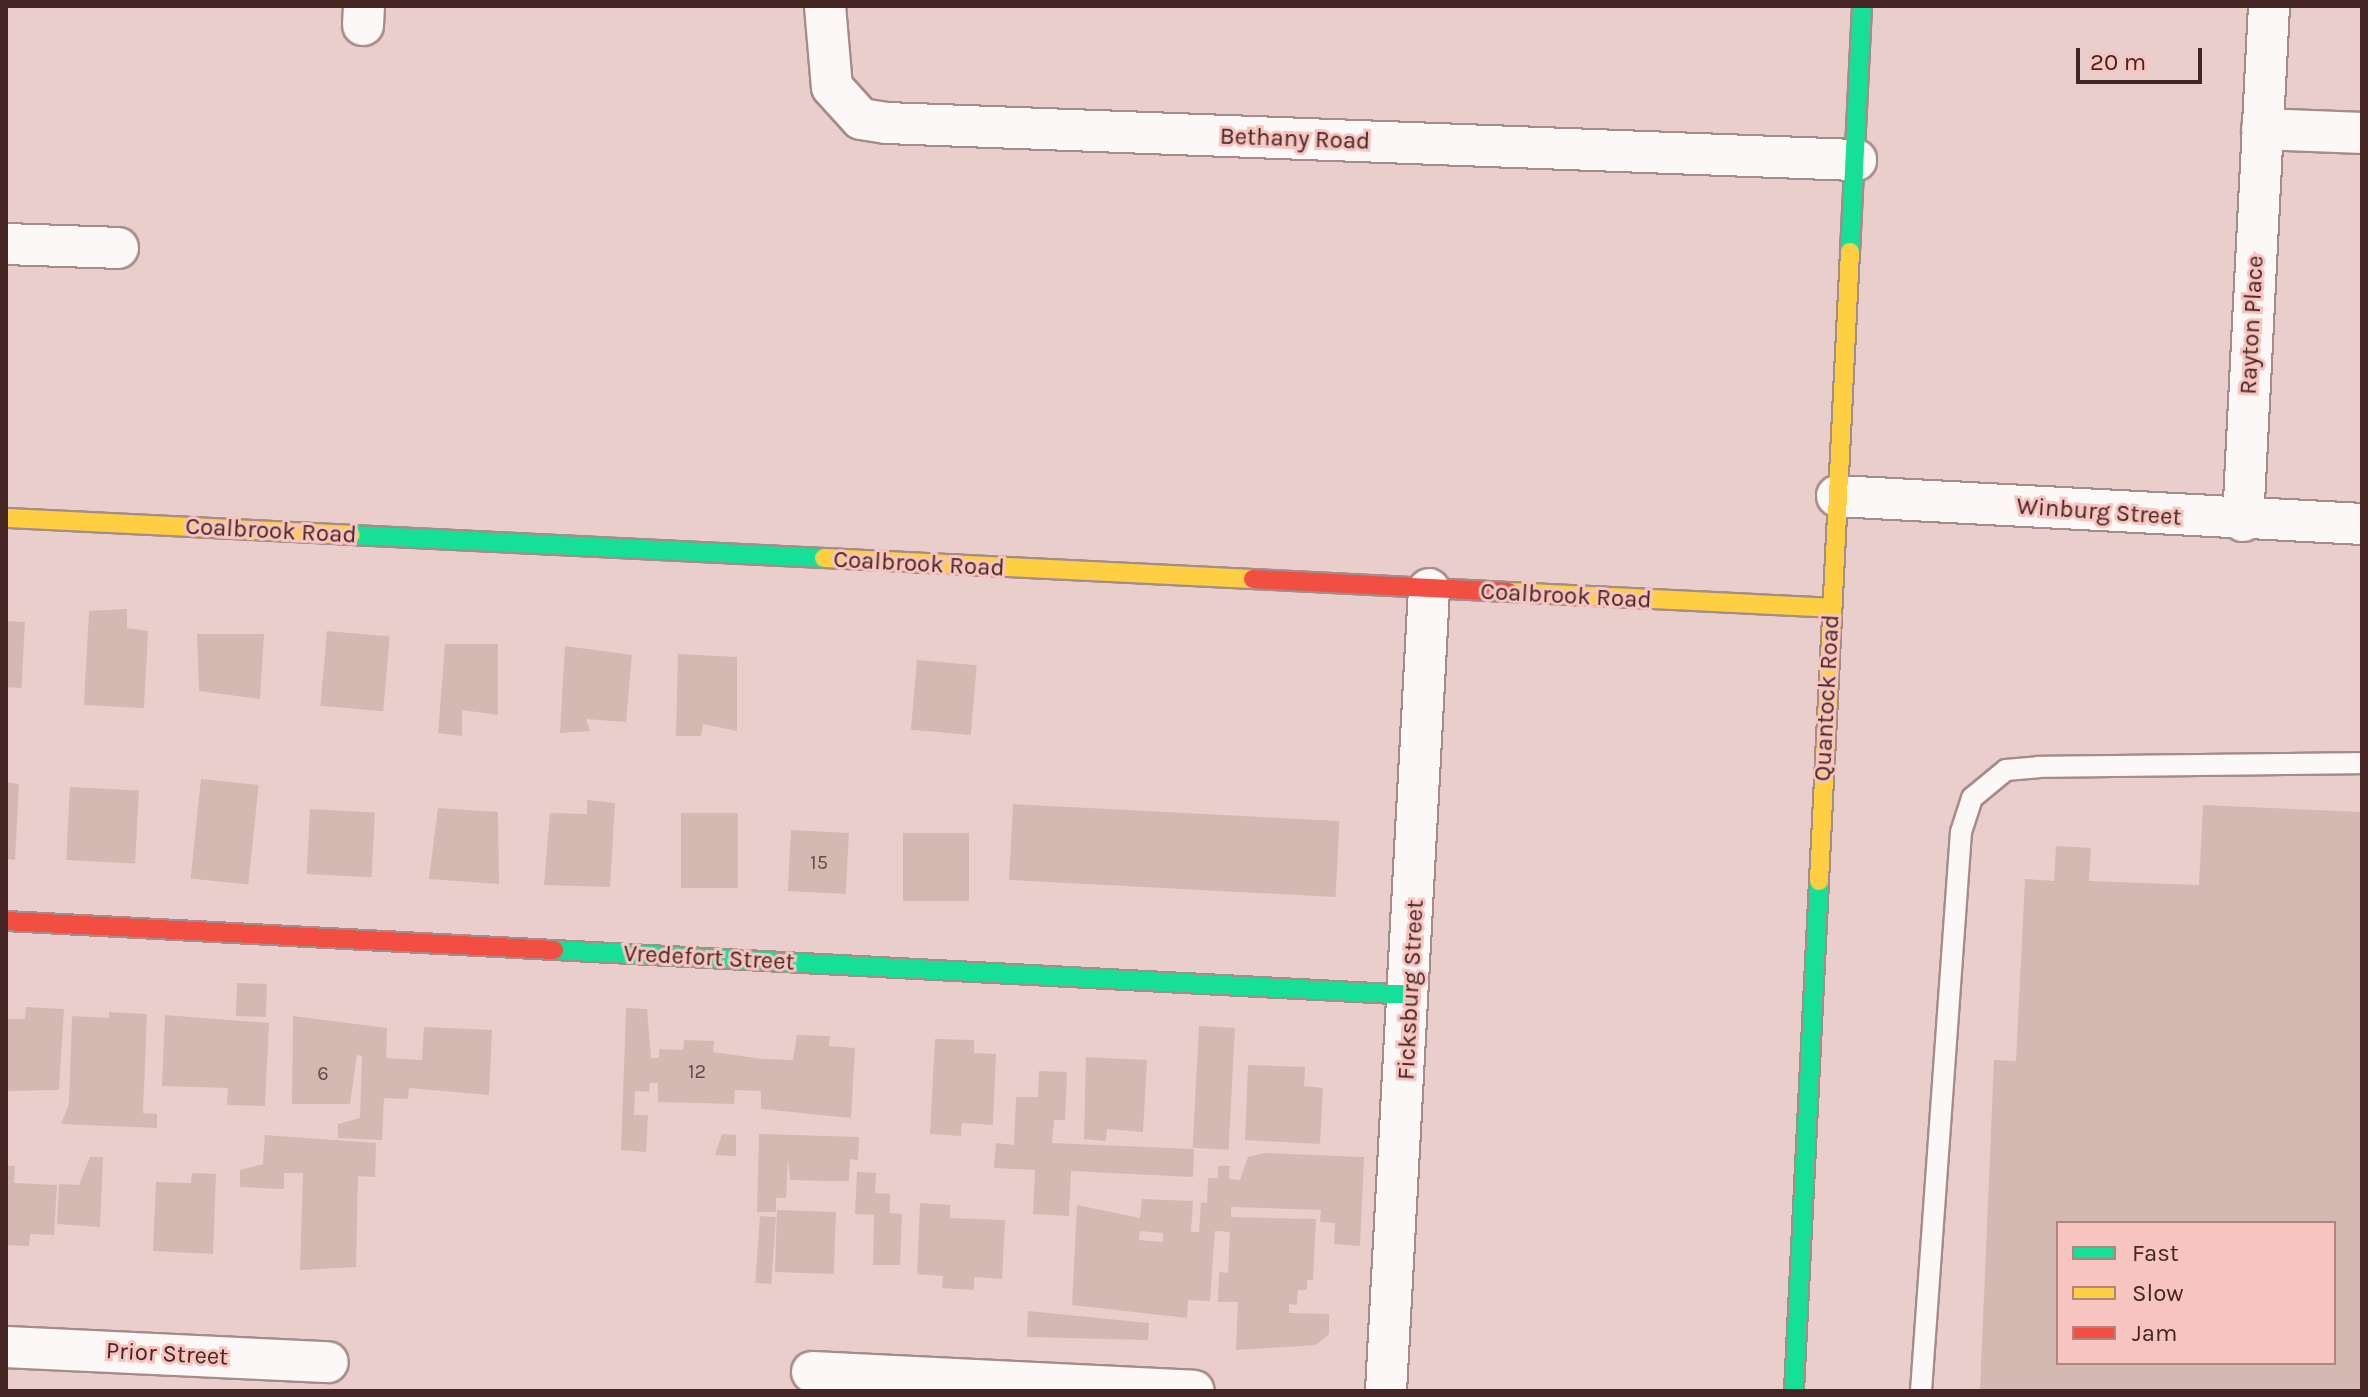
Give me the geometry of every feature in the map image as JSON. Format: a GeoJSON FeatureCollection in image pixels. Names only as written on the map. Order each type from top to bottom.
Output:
{"type":"FeatureCollection","features":[{"type":"Feature","properties":{"kind":"street","name":"Bethany Road"},"geometry":{"type":"LineString","coordinates":[[825,6],[832,87],[861,119],[887,123],[1856,160]]}},
{"type":"Feature","properties":{"kind":"street","name":"Quantock Road"},"geometry":{"type":"LineString","coordinates":[[1794,1391],[1862,6]]}},
{"type":"Feature","properties":{"kind":"street","name":"Rayton Place"},"geometry":{"type":"LineString","coordinates":[[2243,521],[2269,6]]}},
{"type":"Feature","properties":{"kind":"street"},"geometry":{"type":"LineString","coordinates":[[2262,129],[2362,133]]}},
{"type":"Feature","properties":{"kind":"street"},"geometry":{"type":"LineString","coordinates":[[6,244],[118,248]]}},
{"type":"Feature","properties":{"kind":"street","name":"Winburg Street"},"geometry":{"type":"LineString","coordinates":[[1837,496],[2243,521],[2362,524]]}},
{"type":"Feature","properties":{"kind":"street","name":"Coalbrook Road"},"geometry":{"type":"LineString","coordinates":[[6,518],[1831,608]]}},
{"type":"Feature","properties":{"kind":"street","name":"Ficksburg Street"},"geometry":{"type":"LineString","coordinates":[[1386,1391],[1412,995],[1429,589]]}},
{"type":"Feature","properties":{"kind":"street","name":"Vredefort Street"},"geometry":{"type":"LineString","coordinates":[[6,921],[1412,995]]}},
{"type":"Feature","properties":{"kind":"street","name":"Prior Street"},"geometry":{"type":"LineString","coordinates":[[6,1347],[328,1362]]}},
{"type":"Feature","properties":{"kind":"street"},"geometry":{"type":"LineString","coordinates":[[812,1372],[1194,1391]]}},
{"type":"Feature","properties":{"kind":"lane"},"geometry":{"type":"LineString","coordinates":[[1921,1391],[1961,832],[1972,798],[2006,770],[2038,767],[2362,763]]}},
{"type":"Feature","properties":{"kind":"building"},"geometry":{"type":"Polygon","coordinates":[[[127,609],[127,628],[148,631],[144,708],[84,705],[89,611],[127,609]]]}},
{"type":"Feature","properties":{"kind":"building"},"geometry":{"type":"Polygon","coordinates":[[[6,621],[25,622],[22,688],[6,687],[6,621]]]}},
{"type":"Feature","properties":{"kind":"building"},"geometry":{"type":"Polygon","coordinates":[[[327,631],[390,636],[383,711],[320,706],[327,631]]]}},
{"type":"Feature","properties":{"kind":"building"},"geometry":{"type":"Polygon","coordinates":[[[197,634],[264,634],[260,699],[199,691],[197,634]]]}},
{"type":"Feature","properties":{"kind":"building"},"geometry":{"type":"Polygon","coordinates":[[[445,644],[498,644],[498,715],[462,710],[462,736],[438,733],[445,644]]]}},
{"type":"Feature","properties":{"kind":"building"},"geometry":{"type":"Polygon","coordinates":[[[565,646],[632,655],[626,722],[586,719],[590,731],[560,733],[565,646]]]}},
{"type":"Feature","properties":{"kind":"building"},"geometry":{"type":"Polygon","coordinates":[[[678,654],[737,657],[737,731],[703,724],[701,736],[676,736],[678,654]]]}},
{"type":"Feature","properties":{"kind":"building"},"geometry":{"type":"Polygon","coordinates":[[[917,660],[977,665],[971,735],[911,730],[917,660]]]}},
{"type":"Feature","properties":{"kind":"building"},"geometry":{"type":"Polygon","coordinates":[[[201,779],[259,785],[248,885],[191,878],[201,779]]]}},
{"type":"Feature","properties":{"kind":"building"},"geometry":{"type":"Polygon","coordinates":[[[6,782],[19,784],[15,860],[6,859],[6,782]]]}},
{"type":"Feature","properties":{"kind":"building"},"geometry":{"type":"Polygon","coordinates":[[[70,787],[139,791],[135,864],[66,860],[70,787]]]}},
{"type":"Feature","properties":{"kind":"building"},"geometry":{"type":"Polygon","coordinates":[[[587,800],[615,803],[610,887],[544,885],[550,813],[587,814],[587,800]]]}},
{"type":"Feature","properties":{"kind":"building"},"geometry":{"type":"Polygon","coordinates":[[[1013,804],[1340,821],[1336,897],[1009,880],[1013,804]]]}},
{"type":"Feature","properties":{"kind":"building"},"geometry":{"type":"Polygon","coordinates":[[[2203,805],[2362,812],[2362,1391],[1980,1391],[1994,1060],[2016,1061],[2025,879],[2054,881],[2056,846],[2091,848],[2089,881],[2199,885],[2203,805]]]}},
{"type":"Feature","properties":{"kind":"building"},"geometry":{"type":"Polygon","coordinates":[[[438,808],[498,812],[499,884],[429,879],[438,808]]]}},
{"type":"Feature","properties":{"kind":"building"},"geometry":{"type":"Polygon","coordinates":[[[310,809],[375,812],[372,877],[307,874],[310,809]]]}},
{"type":"Feature","properties":{"kind":"building"},"geometry":{"type":"Polygon","coordinates":[[[681,813],[738,813],[738,888],[681,888],[681,813]]]}},
{"type":"Feature","properties":{"kind":"building"},"geometry":{"type":"Polygon","coordinates":[[[791,830],[849,833],[846,894],[788,891],[791,830]]]}},
{"type":"Feature","properties":{"kind":"building"},"geometry":{"type":"Polygon","coordinates":[[[903,833],[969,833],[969,901],[903,901],[903,833]]]}},
{"type":"Feature","properties":{"kind":"building"},"geometry":{"type":"Polygon","coordinates":[[[237,983],[267,984],[266,1017],[236,1016],[237,983]]]}},
{"type":"Feature","properties":{"kind":"building"},"geometry":{"type":"Polygon","coordinates":[[[26,1007],[64,1009],[59,1090],[6,1091],[6,1019],[25,1019],[26,1007]]]}},
{"type":"Feature","properties":{"kind":"building"},"geometry":{"type":"Polygon","coordinates":[[[626,1008],[647,1009],[651,1058],[659,1058],[659,1049],[683,1050],[684,1040],[714,1041],[713,1052],[763,1059],[793,1060],[797,1035],[830,1036],[829,1046],[855,1048],[851,1118],[761,1109],[761,1091],[735,1090],[734,1104],[658,1102],[658,1083],[650,1083],[649,1092],[635,1091],[634,1115],[648,1115],[646,1152],[621,1150],[626,1008]]]}},
{"type":"Feature","properties":{"kind":"building"},"geometry":{"type":"Polygon","coordinates":[[[109,1012],[147,1014],[143,1113],[157,1114],[157,1128],[61,1124],[69,1104],[72,1016],[109,1018],[109,1012]]]}},
{"type":"Feature","properties":{"kind":"building"},"geometry":{"type":"Polygon","coordinates":[[[165,1015],[269,1023],[265,1106],[227,1105],[228,1088],[162,1086],[165,1015]]]}},
{"type":"Feature","properties":{"kind":"building"},"geometry":{"type":"Polygon","coordinates":[[[293,1016],[387,1028],[386,1058],[422,1060],[424,1027],[492,1030],[489,1095],[409,1088],[408,1099],[384,1098],[382,1140],[338,1138],[338,1124],[360,1118],[362,1056],[357,1055],[350,1104],[292,1104],[293,1016]]]}},
{"type":"Feature","properties":{"kind":"building"},"geometry":{"type":"Polygon","coordinates":[[[1199,1026],[1235,1028],[1229,1150],[1193,1148],[1199,1026]]]}},
{"type":"Feature","properties":{"kind":"building"},"geometry":{"type":"Polygon","coordinates":[[[935,1039],[974,1040],[974,1053],[996,1054],[993,1125],[962,1123],[961,1136],[930,1134],[935,1039]]]}},
{"type":"Feature","properties":{"kind":"building"},"geometry":{"type":"Polygon","coordinates":[[[1086,1057],[1147,1060],[1143,1132],[1107,1129],[1106,1141],[1084,1139],[1086,1057]]]}},
{"type":"Feature","properties":{"kind":"building"},"geometry":{"type":"Polygon","coordinates":[[[1248,1065],[1305,1067],[1304,1086],[1323,1088],[1320,1144],[1245,1140],[1248,1065]]]}},
{"type":"Feature","properties":{"kind":"building"},"geometry":{"type":"Polygon","coordinates":[[[1039,1071],[1067,1072],[1065,1120],[1054,1120],[1052,1143],[1194,1149],[1193,1177],[1071,1171],[1069,1216],[1033,1214],[1035,1170],[994,1168],[996,1143],[1014,1145],[1016,1097],[1038,1097],[1039,1071]]]}},
{"type":"Feature","properties":{"kind":"building"},"geometry":{"type":"Polygon","coordinates":[[[722,1134],[736,1135],[736,1156],[715,1155],[722,1134]]]}},
{"type":"Feature","properties":{"kind":"building"},"geometry":{"type":"Polygon","coordinates":[[[759,1134],[859,1137],[858,1160],[850,1159],[849,1181],[790,1180],[788,1158],[786,1198],[776,1198],[776,1212],[757,1212],[759,1134]]]}},
{"type":"Feature","properties":{"kind":"building"},"geometry":{"type":"Polygon","coordinates":[[[265,1135],[376,1143],[375,1177],[358,1176],[356,1267],[300,1270],[303,1173],[284,1173],[284,1189],[240,1187],[240,1170],[263,1164],[265,1135]]]}},
{"type":"Feature","properties":{"kind":"building"},"geometry":{"type":"Polygon","coordinates":[[[1266,1153],[1364,1157],[1360,1246],[1334,1244],[1335,1223],[1320,1222],[1321,1210],[1231,1207],[1231,1217],[1316,1219],[1313,1280],[1307,1280],[1307,1290],[1298,1290],[1297,1305],[1289,1304],[1289,1313],[1329,1314],[1329,1334],[1316,1345],[1236,1350],[1238,1302],[1218,1302],[1219,1272],[1228,1273],[1230,1232],[1215,1231],[1210,1301],[1188,1300],[1187,1318],[1072,1305],[1077,1205],[1140,1218],[1142,1199],[1193,1201],[1191,1232],[1199,1232],[1201,1202],[1207,1203],[1208,1178],[1218,1178],[1218,1166],[1230,1166],[1229,1179],[1240,1180],[1248,1157],[1266,1153]],[[1140,1231],[1139,1240],[1163,1242],[1163,1233],[1140,1231]]]}},
{"type":"Feature","properties":{"kind":"building"},"geometry":{"type":"Polygon","coordinates":[[[90,1157],[103,1157],[100,1227],[57,1224],[59,1184],[79,1185],[90,1157]]]}},
{"type":"Feature","properties":{"kind":"building"},"geometry":{"type":"Polygon","coordinates":[[[6,1166],[15,1166],[14,1183],[57,1185],[54,1235],[30,1234],[29,1246],[6,1245],[6,1166]]]}},
{"type":"Feature","properties":{"kind":"building"},"geometry":{"type":"Polygon","coordinates":[[[857,1172],[876,1173],[875,1193],[890,1194],[890,1213],[902,1214],[900,1265],[873,1265],[874,1215],[855,1214],[857,1172]]]}},
{"type":"Feature","properties":{"kind":"building"},"geometry":{"type":"Polygon","coordinates":[[[192,1173],[216,1174],[213,1254],[153,1251],[156,1182],[191,1183],[192,1173]]]}},
{"type":"Feature","properties":{"kind":"building"},"geometry":{"type":"Polygon","coordinates":[[[920,1203],[950,1205],[950,1218],[1005,1220],[1002,1279],[974,1277],[974,1290],[942,1288],[943,1276],[917,1274],[920,1203]]]}},
{"type":"Feature","properties":{"kind":"building"},"geometry":{"type":"Polygon","coordinates":[[[777,1210],[836,1212],[834,1274],[775,1272],[777,1210]]]}},
{"type":"Feature","properties":{"kind":"building"},"geometry":{"type":"Polygon","coordinates":[[[760,1216],[776,1217],[771,1284],[755,1283],[760,1216]]]}},
{"type":"Feature","properties":{"kind":"building"},"geometry":{"type":"Polygon","coordinates":[[[1028,1311],[1149,1323],[1148,1340],[1027,1337],[1028,1311]]]}},
{"type":"Feature","properties":{"kind":"traffic: fast"},"geometry":{"type":"LineString","coordinates":[[1850,252],[1862,6]]}},
{"type":"Feature","properties":{"kind":"traffic: fast"},"geometry":{"type":"LineString","coordinates":[[351,535],[824,558]]}},
{"type":"Feature","properties":{"kind":"traffic: fast"},"geometry":{"type":"LineString","coordinates":[[1794,1391],[1819,881]]}},
{"type":"Feature","properties":{"kind":"traffic: fast"},"geometry":{"type":"LineString","coordinates":[[554,950],[1412,995]]}},
{"type":"Feature","properties":{"kind":"traffic: slow"},"geometry":{"type":"LineString","coordinates":[[1819,881],[1850,252]]}},
{"type":"Feature","properties":{"kind":"traffic: slow"},"geometry":{"type":"LineString","coordinates":[[6,518],[351,535]]}},
{"type":"Feature","properties":{"kind":"traffic: slow"},"geometry":{"type":"LineString","coordinates":[[824,558],[1253,579]]}},
{"type":"Feature","properties":{"kind":"traffic: slow"},"geometry":{"type":"LineString","coordinates":[[1509,592],[1831,608]]}},
{"type":"Feature","properties":{"kind":"traffic: jam"},"geometry":{"type":"LineString","coordinates":[[1253,579],[1509,592]]}},
{"type":"Feature","properties":{"kind":"traffic: jam"},"geometry":{"type":"LineString","coordinates":[[6,921],[554,950]]}}]}
